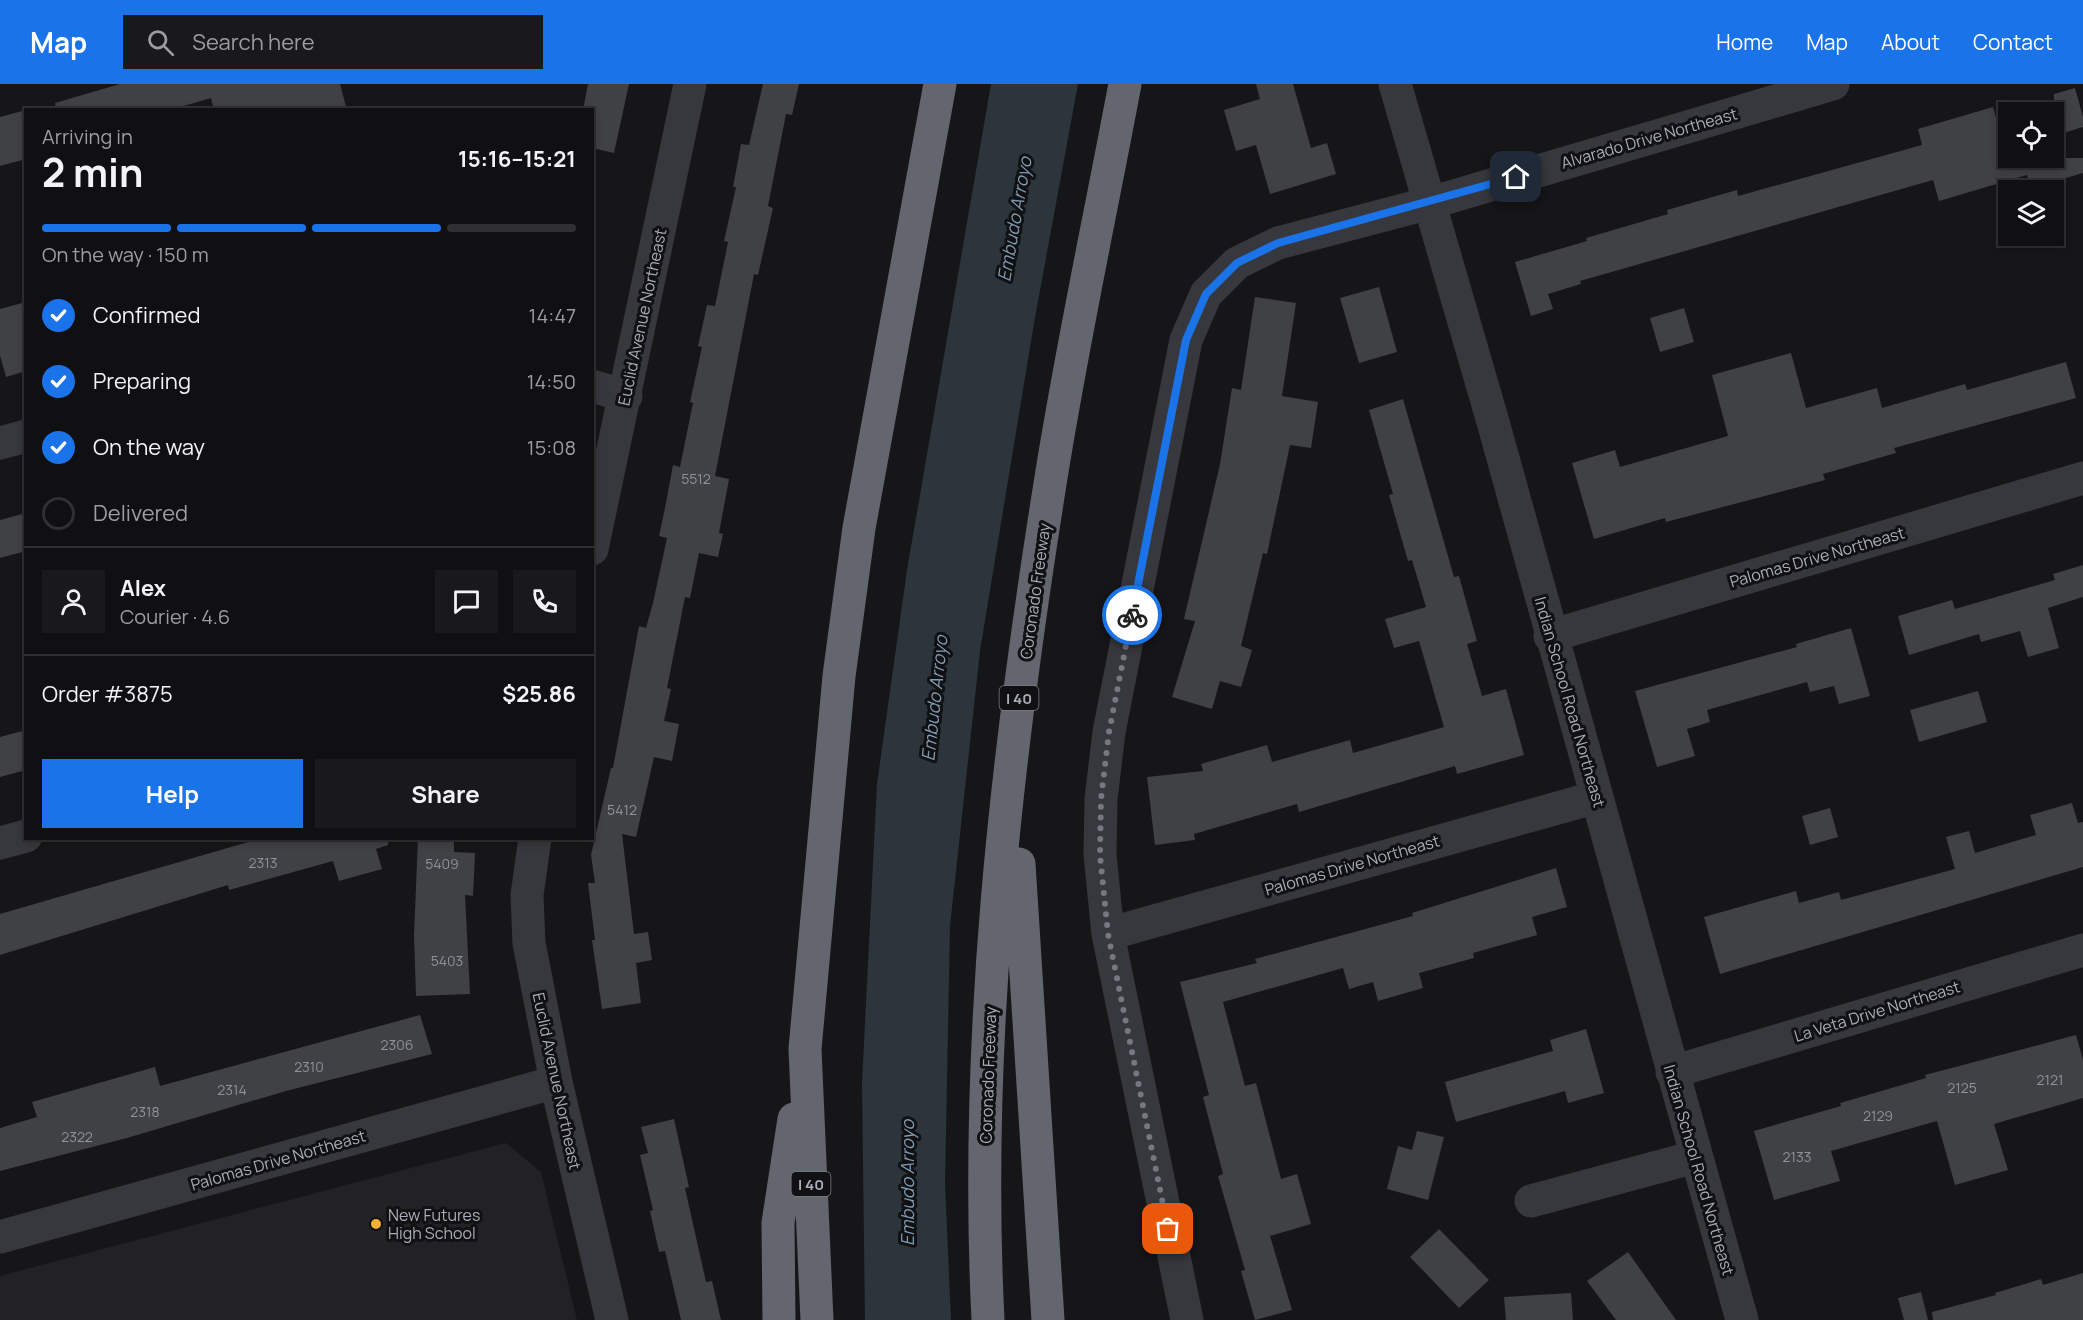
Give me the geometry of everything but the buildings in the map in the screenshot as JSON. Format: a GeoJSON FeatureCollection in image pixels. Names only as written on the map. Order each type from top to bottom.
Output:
{"type":"FeatureCollection","features":[{"type":"Feature","properties":{"kind":"highway","name":"I 40"},"geometry":{"type":"LineString","coordinates":[[817,1320],[805,1049],[837,687],[857,539],[940,84]]}},
{"type":"Feature","properties":{"kind":"highway","name":"Coronado Freeway"},"geometry":{"type":"LineString","coordinates":[[988,1320],[985,1147],[993,971],[1012,752],[1050,482],[1125,84]]}},
{"type":"Feature","properties":{"kind":"highway"},"geometry":{"type":"LineString","coordinates":[[1012,752],[1048,1320]]}},
{"type":"Feature","properties":{"kind":"highway"},"geometry":{"type":"LineString","coordinates":[[779,1320],[778,1223],[805,1049]]}},
{"type":"Feature","properties":{"kind":"street","name":"Euclid Avenue Northeast"},"geometry":{"type":"LineString","coordinates":[[594,540],[690,84]]}},
{"type":"Feature","properties":{"kind":"street","name":"Indian School Road Northeast"},"geometry":{"type":"LineString","coordinates":[[1395,84],[1493,422],[1550,636],[1742,1320]]}},
{"type":"Feature","properties":{"kind":"street","name":"Alvarado Drive Northeast"},"geometry":{"type":"LineString","coordinates":[[1187,1320],[1108,934],[1100,855],[1101,799],[1109,732],[1186,340],[1206,294],[1237,263],[1278,243],[1430,203],[1833,84]]}},
{"type":"Feature","properties":{"kind":"street"},"geometry":{"type":"LineString","coordinates":[[594,387],[626,396]]}},
{"type":"Feature","properties":{"kind":"street"},"geometry":{"type":"LineString","coordinates":[[0,443],[24,437]]}},
{"type":"Feature","properties":{"kind":"street","name":"Palomas Drive Northeast"},"geometry":{"type":"LineString","coordinates":[[1550,636],[2083,478]]}},
{"type":"Feature","properties":{"kind":"street","name":"Palomas Drive Northeast"},"geometry":{"type":"LineString","coordinates":[[1108,934],[1597,797]]}},
{"type":"Feature","properties":{"kind":"street"},"geometry":{"type":"LineString","coordinates":[[0,843],[24,837]]}},
{"type":"Feature","properties":{"kind":"street","name":"Euclid Avenue Northeast"},"geometry":{"type":"LineString","coordinates":[[535,840],[527,895],[529,943],[556,1082],[612,1320]]}},
{"type":"Feature","properties":{"kind":"street","name":"La Veta Drive Northeast"},"geometry":{"type":"LineString","coordinates":[[1672,1072],[2083,950]]}},
{"type":"Feature","properties":{"kind":"street","name":"Palomas Drive Northeast"},"geometry":{"type":"LineString","coordinates":[[0,1237],[556,1082]]}},
{"type":"Feature","properties":{"kind":"street"},"geometry":{"type":"LineString","coordinates":[[1531,1201],[1695,1157]]}},
{"type":"Feature","properties":{"kind":"shaded area","name":"New Futures High School"},"geometry":{"type":"Polygon","coordinates":[[[506,1143],[541,1172],[577,1320],[0,1320],[0,1276],[506,1143]]]}},
{"type":"Feature","properties":{"kind":"water","name":"Embudo Arroyo"},"geometry":{"type":"Polygon","coordinates":[[[991,84],[1078,84],[1034,323],[980,651],[950,926],[945,1184],[951,1320],[865,1320],[862,1083],[877,784],[907,570],[991,84]]]}},
{"type":"Feature","properties":{"kind":"way so far"},"geometry":{"type":"LineString","coordinates":[[1132,615],[1109,732],[1101,799],[1100,855],[1108,934],[1168,1229]]}},
{"type":"Feature","properties":{"kind":"place","name":"New Futures High School"},"geometry":{"type":"Point","coordinates":[376,1224]}},
{"type":"Feature","properties":{"kind":"route"},"geometry":{"type":"LineString","coordinates":[[1132,615],[1186,340],[1206,294],[1237,263],[1278,243],[1430,203],[1516,177]]}}]}
